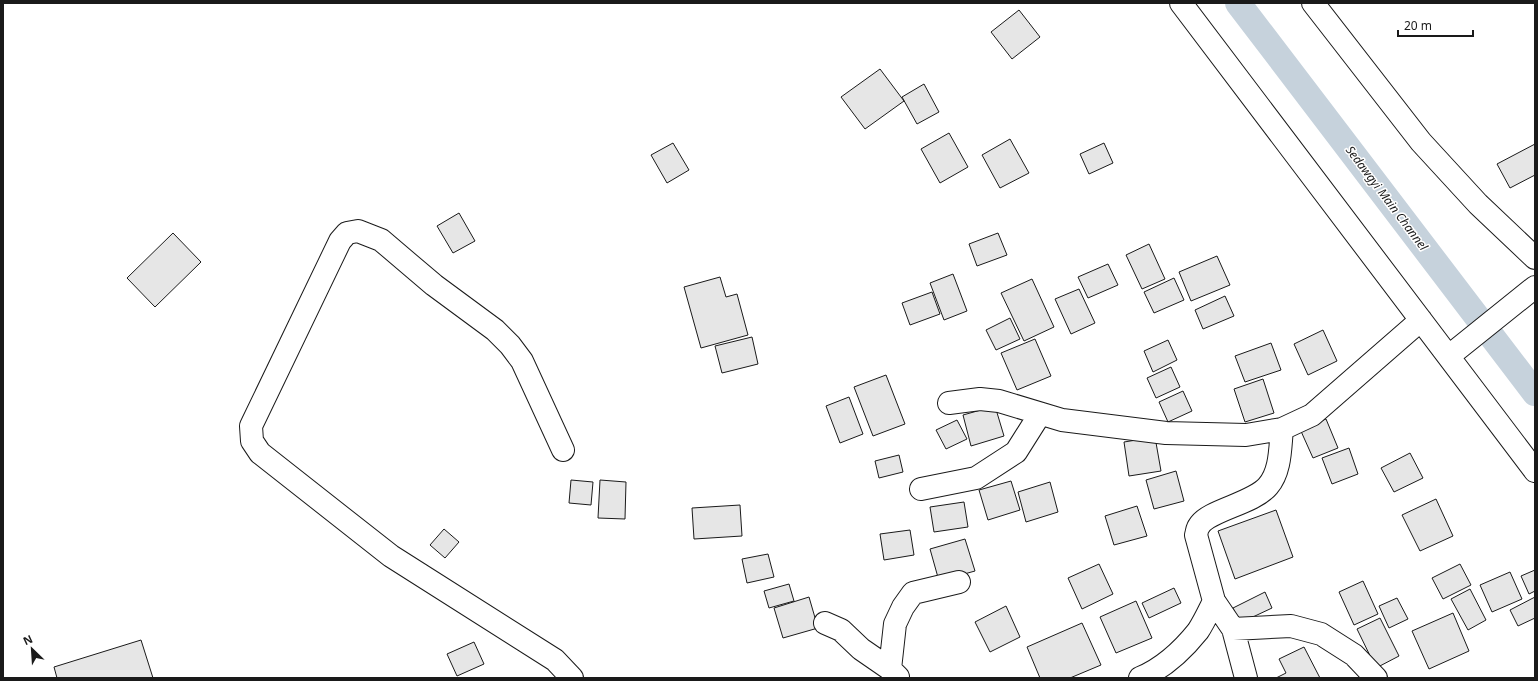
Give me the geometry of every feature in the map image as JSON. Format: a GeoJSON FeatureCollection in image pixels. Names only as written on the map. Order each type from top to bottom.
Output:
{"type":"FeatureCollection","features":[{"type":"Feature","properties":{"kind":"street"},"geometry":{"type":"LineString","coordinates":[[1181,3],[1535,471]]}},
{"type":"Feature","properties":{"kind":"street"},"geometry":{"type":"LineString","coordinates":[[1313,3],[1421,142],[1478,204],[1535,258]]}},
{"type":"Feature","properties":{"kind":"street"},"geometry":{"type":"LineString","coordinates":[[563,450],[522,361],[510,345],[495,330],[434,284],[381,240],[358,230],[347,233],[340,241],[251,426],[252,441],[260,453],[338,516],[391,556],[555,660],[572,678]]}},
{"type":"Feature","properties":{"kind":"street"},"geometry":{"type":"LineString","coordinates":[[1449,356],[1530,291]]}},
{"type":"Feature","properties":{"kind":"street"},"geometry":{"type":"LineString","coordinates":[[949,403],[980,399],[999,401],[1062,420],[1166,433],[1246,435],[1282,429],[1312,415],[1421,320]]}},
{"type":"Feature","properties":{"kind":"street"},"geometry":{"type":"LineString","coordinates":[[920,489],[976,478],[1016,452],[1040,414]]}},
{"type":"Feature","properties":{"kind":"street"},"geometry":{"type":"LineString","coordinates":[[1246,678],[1233,629],[1214,601],[1196,535],[1199,526],[1207,518],[1254,498],[1269,486],[1277,469],[1282,429]]}},
{"type":"Feature","properties":{"kind":"street"},"geometry":{"type":"LineString","coordinates":[[894,673],[895,624],[903,607],[913,593],[959,582]]}},
{"type":"Feature","properties":{"kind":"street"},"geometry":{"type":"LineString","coordinates":[[1140,678],[1154,672],[1174,658],[1198,630],[1214,601]]}},
{"type":"Feature","properties":{"kind":"street"},"geometry":{"type":"LineString","coordinates":[[825,623],[841,630],[861,649],[894,673]]}},
{"type":"Feature","properties":{"kind":"street"},"geometry":{"type":"LineString","coordinates":[[1233,629],[1291,626],[1321,634],[1354,654],[1376,678]]}},
{"type":"Feature","properties":{"kind":"building"},"geometry":{"type":"Polygon","coordinates":[[[1019,10],[1040,37],[1012,59],[991,32],[1019,10]]]}},
{"type":"Feature","properties":{"kind":"building"},"geometry":{"type":"Polygon","coordinates":[[[880,69],[904,101],[865,129],[841,97],[880,69]]]}},
{"type":"Feature","properties":{"kind":"building"},"geometry":{"type":"Polygon","coordinates":[[[924,84],[939,112],[917,124],[902,97],[924,84]]]}},
{"type":"Feature","properties":{"kind":"building"},"geometry":{"type":"Polygon","coordinates":[[[949,133],[968,167],[940,183],[921,149],[949,133]]]}},
{"type":"Feature","properties":{"kind":"building"},"geometry":{"type":"Polygon","coordinates":[[[1010,139],[1029,173],[1000,188],[982,155],[1010,139]]]}},
{"type":"Feature","properties":{"kind":"building"},"geometry":{"type":"Polygon","coordinates":[[[673,143],[689,170],[667,183],[651,155],[673,143]]]}},
{"type":"Feature","properties":{"kind":"building"},"geometry":{"type":"Polygon","coordinates":[[[1104,143],[1113,163],[1089,174],[1080,154],[1104,143]]]}},
{"type":"Feature","properties":{"kind":"building"},"geometry":{"type":"Polygon","coordinates":[[[1535,144],[1535,175],[1510,188],[1497,164],[1535,144]]]}},
{"type":"Feature","properties":{"kind":"building"},"geometry":{"type":"Polygon","coordinates":[[[459,213],[475,241],[453,253],[437,226],[459,213]]]}},
{"type":"Feature","properties":{"kind":"building"},"geometry":{"type":"Polygon","coordinates":[[[173,233],[201,262],[155,307],[127,278],[173,233]]]}},
{"type":"Feature","properties":{"kind":"building"},"geometry":{"type":"Polygon","coordinates":[[[998,233],[1007,255],[977,266],[969,244],[998,233]]]}},
{"type":"Feature","properties":{"kind":"building"},"geometry":{"type":"Polygon","coordinates":[[[1149,244],[1165,279],[1142,289],[1126,255],[1149,244]]]}},
{"type":"Feature","properties":{"kind":"building"},"geometry":{"type":"Polygon","coordinates":[[[1217,256],[1230,285],[1191,301],[1179,272],[1217,256]]]}},
{"type":"Feature","properties":{"kind":"building"},"geometry":{"type":"Polygon","coordinates":[[[1108,264],[1118,285],[1088,298],[1078,277],[1108,264]]]}},
{"type":"Feature","properties":{"kind":"building"},"geometry":{"type":"Polygon","coordinates":[[[953,274],[967,311],[944,320],[930,283],[953,274]]]}},
{"type":"Feature","properties":{"kind":"building"},"geometry":{"type":"Polygon","coordinates":[[[720,277],[726,297],[737,294],[748,335],[701,348],[684,287],[720,277]]]}},
{"type":"Feature","properties":{"kind":"building"},"geometry":{"type":"Polygon","coordinates":[[[1174,278],[1184,300],[1154,313],[1144,292],[1174,278]]]}},
{"type":"Feature","properties":{"kind":"building"},"geometry":{"type":"Polygon","coordinates":[[[1032,279],[1054,327],[1024,341],[1001,293],[1032,279]]]}},
{"type":"Feature","properties":{"kind":"building"},"geometry":{"type":"Polygon","coordinates":[[[1079,289],[1095,323],[1071,334],[1055,299],[1079,289]]]}},
{"type":"Feature","properties":{"kind":"building"},"geometry":{"type":"Polygon","coordinates":[[[932,292],[940,314],[910,325],[902,303],[932,292]]]}},
{"type":"Feature","properties":{"kind":"building"},"geometry":{"type":"Polygon","coordinates":[[[1225,296],[1234,316],[1203,329],[1195,310],[1225,296]]]}},
{"type":"Feature","properties":{"kind":"building"},"geometry":{"type":"Polygon","coordinates":[[[1010,318],[1020,339],[996,350],[986,330],[1010,318]]]}},
{"type":"Feature","properties":{"kind":"building"},"geometry":{"type":"Polygon","coordinates":[[[1323,330],[1337,361],[1308,375],[1294,344],[1323,330]]]}},
{"type":"Feature","properties":{"kind":"building"},"geometry":{"type":"Polygon","coordinates":[[[752,337],[758,364],[722,373],[715,346],[752,337]]]}},
{"type":"Feature","properties":{"kind":"building"},"geometry":{"type":"Polygon","coordinates":[[[1035,339],[1051,376],[1017,390],[1001,353],[1035,339]]]}},
{"type":"Feature","properties":{"kind":"building"},"geometry":{"type":"Polygon","coordinates":[[[1168,340],[1177,360],[1153,372],[1144,351],[1168,340]]]}},
{"type":"Feature","properties":{"kind":"building"},"geometry":{"type":"Polygon","coordinates":[[[1271,343],[1281,370],[1245,382],[1235,356],[1271,343]]]}},
{"type":"Feature","properties":{"kind":"building"},"geometry":{"type":"Polygon","coordinates":[[[1171,367],[1180,387],[1156,398],[1147,378],[1171,367]]]}},
{"type":"Feature","properties":{"kind":"building"},"geometry":{"type":"Polygon","coordinates":[[[886,375],[905,424],[873,436],[854,387],[886,375]]]}},
{"type":"Feature","properties":{"kind":"building"},"geometry":{"type":"Polygon","coordinates":[[[1263,379],[1274,413],[1245,422],[1234,389],[1263,379]]]}},
{"type":"Feature","properties":{"kind":"building"},"geometry":{"type":"Polygon","coordinates":[[[1183,391],[1192,411],[1168,422],[1159,402],[1183,391]]]}},
{"type":"Feature","properties":{"kind":"building"},"geometry":{"type":"Polygon","coordinates":[[[849,397],[863,434],[840,443],[826,406],[849,397]]]}},
{"type":"Feature","properties":{"kind":"building"},"geometry":{"type":"Polygon","coordinates":[[[995,406],[1004,436],[971,446],[963,415],[995,406]]]}},
{"type":"Feature","properties":{"kind":"building"},"geometry":{"type":"Polygon","coordinates":[[[1326,419],[1338,448],[1313,458],[1300,429],[1326,419]]]}},
{"type":"Feature","properties":{"kind":"building"},"geometry":{"type":"Polygon","coordinates":[[[957,420],[967,439],[946,449],[936,430],[957,420]]]}},
{"type":"Feature","properties":{"kind":"building"},"geometry":{"type":"Polygon","coordinates":[[[1155,437],[1161,471],[1129,476],[1124,442],[1155,437]]]}},
{"type":"Feature","properties":{"kind":"building"},"geometry":{"type":"Polygon","coordinates":[[[1349,448],[1358,474],[1332,484],[1322,458],[1349,448]]]}},
{"type":"Feature","properties":{"kind":"building"},"geometry":{"type":"Polygon","coordinates":[[[1410,453],[1423,478],[1394,492],[1381,468],[1410,453]]]}},
{"type":"Feature","properties":{"kind":"building"},"geometry":{"type":"Polygon","coordinates":[[[899,455],[903,472],[879,478],[875,461],[899,455]]]}},
{"type":"Feature","properties":{"kind":"building"},"geometry":{"type":"Polygon","coordinates":[[[1176,471],[1184,501],[1154,509],[1146,480],[1176,471]]]}},
{"type":"Feature","properties":{"kind":"building"},"geometry":{"type":"Polygon","coordinates":[[[571,480],[593,482],[591,505],[569,503],[571,480]]]}},
{"type":"Feature","properties":{"kind":"building"},"geometry":{"type":"Polygon","coordinates":[[[600,480],[626,482],[625,519],[598,518],[600,480]]]}},
{"type":"Feature","properties":{"kind":"building"},"geometry":{"type":"Polygon","coordinates":[[[1011,481],[1020,510],[988,520],[979,490],[1011,481]]]}},
{"type":"Feature","properties":{"kind":"building"},"geometry":{"type":"Polygon","coordinates":[[[1050,482],[1058,512],[1026,522],[1018,492],[1050,482]]]}},
{"type":"Feature","properties":{"kind":"building"},"geometry":{"type":"Polygon","coordinates":[[[1436,499],[1453,536],[1420,551],[1402,515],[1436,499]]]}},
{"type":"Feature","properties":{"kind":"building"},"geometry":{"type":"Polygon","coordinates":[[[964,502],[968,527],[934,532],[930,507],[964,502]]]}},
{"type":"Feature","properties":{"kind":"building"},"geometry":{"type":"Polygon","coordinates":[[[740,505],[742,536],[694,539],[692,508],[740,505]]]}},
{"type":"Feature","properties":{"kind":"building"},"geometry":{"type":"Polygon","coordinates":[[[1137,506],[1147,536],[1114,545],[1105,516],[1137,506]]]}},
{"type":"Feature","properties":{"kind":"building"},"geometry":{"type":"Polygon","coordinates":[[[1276,510],[1293,557],[1235,579],[1218,531],[1276,510]]]}},
{"type":"Feature","properties":{"kind":"building"},"geometry":{"type":"Polygon","coordinates":[[[444,529],[459,542],[445,558],[430,545],[444,529]]]}},
{"type":"Feature","properties":{"kind":"building"},"geometry":{"type":"Polygon","coordinates":[[[910,530],[914,555],[884,560],[880,534],[910,530]]]}},
{"type":"Feature","properties":{"kind":"building"},"geometry":{"type":"Polygon","coordinates":[[[965,539],[975,571],[939,581],[930,549],[965,539]]]}},
{"type":"Feature","properties":{"kind":"building"},"geometry":{"type":"Polygon","coordinates":[[[768,554],[774,577],[747,583],[742,559],[768,554]]]}},
{"type":"Feature","properties":{"kind":"building"},"geometry":{"type":"Polygon","coordinates":[[[1099,564],[1113,594],[1082,609],[1068,578],[1099,564]]]}},
{"type":"Feature","properties":{"kind":"building"},"geometry":{"type":"Polygon","coordinates":[[[1460,564],[1471,585],[1443,599],[1432,578],[1460,564]]]}},
{"type":"Feature","properties":{"kind":"building"},"geometry":{"type":"Polygon","coordinates":[[[1535,570],[1535,591],[1529,594],[1521,576],[1535,570]]]}},
{"type":"Feature","properties":{"kind":"building"},"geometry":{"type":"Polygon","coordinates":[[[1510,572],[1522,599],[1492,612],[1480,585],[1510,572]]]}},
{"type":"Feature","properties":{"kind":"building"},"geometry":{"type":"Polygon","coordinates":[[[1363,581],[1378,614],[1354,625],[1339,592],[1363,581]]]}},
{"type":"Feature","properties":{"kind":"building"},"geometry":{"type":"Polygon","coordinates":[[[789,584],[794,601],[769,608],[764,591],[789,584]]]}},
{"type":"Feature","properties":{"kind":"building"},"geometry":{"type":"Polygon","coordinates":[[[1174,588],[1181,603],[1149,618],[1142,603],[1174,588]]]}},
{"type":"Feature","properties":{"kind":"building"},"geometry":{"type":"Polygon","coordinates":[[[1470,589],[1486,620],[1468,630],[1451,599],[1470,589]]]}},
{"type":"Feature","properties":{"kind":"building"},"geometry":{"type":"Polygon","coordinates":[[[1265,592],[1272,608],[1240,623],[1233,608],[1265,592]]]}},
{"type":"Feature","properties":{"kind":"building"},"geometry":{"type":"Polygon","coordinates":[[[809,597],[818,628],[783,638],[774,608],[809,597]]]}},
{"type":"Feature","properties":{"kind":"building"},"geometry":{"type":"Polygon","coordinates":[[[1535,597],[1535,618],[1518,626],[1510,610],[1535,597]]]}},
{"type":"Feature","properties":{"kind":"building"},"geometry":{"type":"Polygon","coordinates":[[[1397,598],[1408,619],[1389,628],[1379,606],[1397,598]]]}},
{"type":"Feature","properties":{"kind":"building"},"geometry":{"type":"Polygon","coordinates":[[[1136,601],[1152,638],[1116,653],[1100,617],[1136,601]]]}},
{"type":"Feature","properties":{"kind":"building"},"geometry":{"type":"Polygon","coordinates":[[[1006,606],[1020,637],[990,652],[975,622],[1006,606]]]}},
{"type":"Feature","properties":{"kind":"building"},"geometry":{"type":"Polygon","coordinates":[[[1453,613],[1469,651],[1429,669],[1412,631],[1453,613]]]}},
{"type":"Feature","properties":{"kind":"building"},"geometry":{"type":"Polygon","coordinates":[[[1380,618],[1399,656],[1376,668],[1357,629],[1380,618]]]}},
{"type":"Feature","properties":{"kind":"building"},"geometry":{"type":"Polygon","coordinates":[[[1082,623],[1101,665],[1070,678],[1040,678],[1027,647],[1082,623]]]}},
{"type":"Feature","properties":{"kind":"building"},"geometry":{"type":"Polygon","coordinates":[[[141,640],[153,678],[57,678],[54,667],[141,640]]]}},
{"type":"Feature","properties":{"kind":"building"},"geometry":{"type":"Polygon","coordinates":[[[474,642],[484,664],[457,676],[447,654],[474,642]]]}},
{"type":"Feature","properties":{"kind":"building"},"geometry":{"type":"Polygon","coordinates":[[[1304,647],[1320,678],[1276,678],[1286,673],[1279,659],[1304,647]]]}},
{"type":"Feature","properties":{"kind":"waterway","name":"Sedawgyi Main Channel"},"geometry":{"type":"LineString","coordinates":[[1238,3],[1535,393]]}}]}
